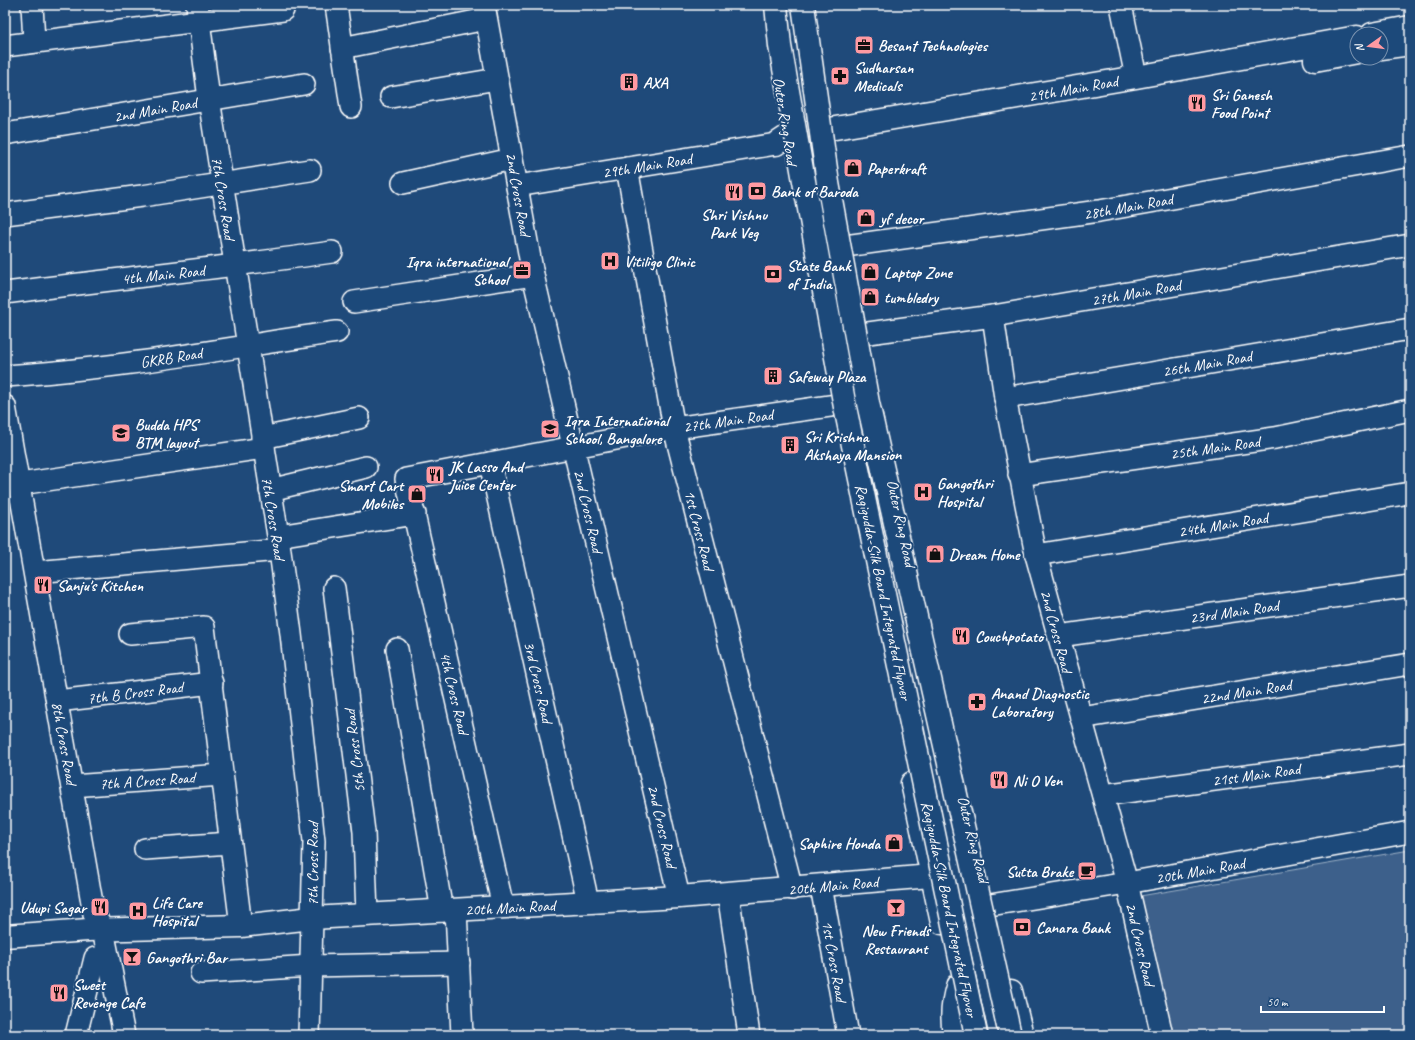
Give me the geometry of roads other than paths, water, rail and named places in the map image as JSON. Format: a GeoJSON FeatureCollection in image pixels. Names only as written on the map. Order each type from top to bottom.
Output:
{"type":"FeatureCollection","features":[{"type":"Feature","properties":{"kind":"main road","name":"Outer Ring Road"},"geometry":{"type":"LineString","coordinates":[[769,5],[784,143],[931,876],[969,1035]]}},
{"type":"Feature","properties":{"kind":"main road","name":"Ragigudda-Silk Board Integrated Flyover"},"geometry":{"type":"LineString","coordinates":[[776,5],[780,46],[845,407],[976,1035]]}},
{"type":"Feature","properties":{"kind":"main road"},"geometry":{"type":"LineString","coordinates":[[803,5],[828,183],[868,403],[1010,1035]]}},
{"type":"Feature","properties":{"kind":"main road","name":"Outer Ring Road"},"geometry":{"type":"LineString","coordinates":[[810,5],[828,137],[845,246],[861,334],[934,673],[1022,1035]]}},
{"type":"Feature","properties":{"kind":"main road"},"geometry":{"type":"LineString","coordinates":[[1389,31],[1410,27]]}},
{"type":"Feature","properties":{"kind":"main road","name":"29th Main Road"},"geometry":{"type":"LineString","coordinates":[[828,137],[1136,77],[1349,38]]}},
{"type":"Feature","properties":{"kind":"main road"},"geometry":{"type":"LineString","coordinates":[[1389,47],[1410,44]]}},
{"type":"Feature","properties":{"kind":"main road","name":"29th Main Road"},"geometry":{"type":"LineString","coordinates":[[784,143],[1139,92],[1238,72],[1349,53]]}},
{"type":"Feature","properties":{"kind":"main road","name":"20th Main Road"},"geometry":{"type":"LineString","coordinates":[[5,936],[95,925],[241,926],[312,918],[792,889],[931,876]]}},
{"type":"Feature","properties":{"kind":"street"},"geometry":{"type":"LineString","coordinates":[[32,5],[34,42]]}},
{"type":"Feature","properties":{"kind":"street"},"geometry":{"type":"LineString","coordinates":[[336,5],[351,107]]}},
{"type":"Feature","properties":{"kind":"street"},"geometry":{"type":"LineString","coordinates":[[1121,5],[1136,77]]}},
{"type":"Feature","properties":{"kind":"street"},"geometry":{"type":"LineString","coordinates":[[5,46],[198,13],[283,10]]}},
{"type":"Feature","properties":{"kind":"street"},"geometry":{"type":"LineString","coordinates":[[342,48],[485,12]]}},
{"type":"Feature","properties":{"kind":"street","name":"2nd Cross Road"},"geometry":{"type":"LineString","coordinates":[[485,12],[533,275],[679,897]]}},
{"type":"Feature","properties":{"kind":"street","name":"7th Cross Road"},"geometry":{"type":"LineString","coordinates":[[198,13],[209,99],[248,345],[291,634],[314,841],[309,1035]]}},
{"type":"Feature","properties":{"kind":"street"},"geometry":{"type":"LineString","coordinates":[[391,97],[497,79]]}},
{"type":"Feature","properties":{"kind":"street","name":"2nd Main Road"},"geometry":{"type":"LineString","coordinates":[[5,134],[304,84]]}},
{"type":"Feature","properties":{"kind":"street","name":"29th Main Road"},"geometry":{"type":"LineString","coordinates":[[517,186],[784,143]]}},
{"type":"Feature","properties":{"kind":"street","name":"28th Main Road"},"geometry":{"type":"LineString","coordinates":[[845,246],[1099,211],[1410,156]]}},
{"type":"Feature","properties":{"kind":"street"},"geometry":{"type":"LineString","coordinates":[[403,183],[512,158]]}},
{"type":"Feature","properties":{"kind":"street","name":"1st Cross Road"},"geometry":{"type":"LineString","coordinates":[[627,168],[674,428],[792,889]]}},
{"type":"Feature","properties":{"kind":"street"},"geometry":{"type":"LineString","coordinates":[[5,214],[142,196],[222,182],[310,170]]}},
{"type":"Feature","properties":{"kind":"street","name":"27th Main Road"},"geometry":{"type":"LineString","coordinates":[[861,334],[993,316],[1410,245]]}},
{"type":"Feature","properties":{"kind":"street","name":"4th Main Road"},"geometry":{"type":"LineString","coordinates":[[5,293],[151,274],[235,266],[326,253]]}},
{"type":"Feature","properties":{"kind":"street"},"geometry":{"type":"LineString","coordinates":[[354,302],[533,275]]}},
{"type":"Feature","properties":{"kind":"street","name":"2nd Cross Road"},"geometry":{"type":"LineString","coordinates":[[993,316],[1005,398],[1036,555],[1127,883],[1162,1035]]}},
{"type":"Feature","properties":{"kind":"street","name":"26th Main Road"},"geometry":{"type":"LineString","coordinates":[[1005,398],[1410,329]]}},
{"type":"Feature","properties":{"kind":"street","name":"GKRB Road"},"geometry":{"type":"LineString","coordinates":[[5,376],[47,374],[139,362],[337,332]]}},
{"type":"Feature","properties":{"kind":"street","name":"27th Main Road"},"geometry":{"type":"LineString","coordinates":[[406,478],[674,428],[837,405]]}},
{"type":"Feature","properties":{"kind":"street","name":"8th Cross Road"},"geometry":{"type":"LineString","coordinates":[[5,406],[14,472],[35,572],[95,925],[124,1035]]}},
{"type":"Feature","properties":{"kind":"street","name":"25th Main Road"},"geometry":{"type":"LineString","coordinates":[[1019,475],[1275,438],[1410,410]]}},
{"type":"Feature","properties":{"kind":"street"},"geometry":{"type":"LineString","coordinates":[[14,472],[263,443],[359,418]]}},
{"type":"Feature","properties":{"kind":"street","name":"3rd Cross Road"},"geometry":{"type":"LineString","coordinates":[[490,463],[588,902]]}},
{"type":"Feature","properties":{"kind":"street"},"geometry":{"type":"LineString","coordinates":[[270,490],[366,467]]}},
{"type":"Feature","properties":{"kind":"street","name":"4th Cross Road"},"geometry":{"type":"LineString","coordinates":[[406,478],[503,907]]}},
{"type":"Feature","properties":{"kind":"street","name":"24th Main Road"},"geometry":{"type":"LineString","coordinates":[[1036,555],[1410,493]]}},
{"type":"Feature","properties":{"kind":"street"},"geometry":{"type":"LineString","coordinates":[[35,572],[278,543],[415,514]]}},
{"type":"Feature","properties":{"kind":"street","name":"23rd Main Road"},"geometry":{"type":"LineString","coordinates":[[1059,636],[1410,586]]}},
{"type":"Feature","properties":{"kind":"street","name":"5th Cross Road"},"geometry":{"type":"LineString","coordinates":[[334,588],[364,832],[367,915]]}},
{"type":"Feature","properties":{"kind":"street"},"geometry":{"type":"LineString","coordinates":[[130,634],[204,627],[241,926]]}},
{"type":"Feature","properties":{"kind":"street"},"geometry":{"type":"LineString","coordinates":[[396,649],[459,963],[462,1035]]}},
{"type":"Feature","properties":{"kind":"street","name":"22nd Main Road"},"geometry":{"type":"LineString","coordinates":[[1082,718],[1410,664]]}},
{"type":"Feature","properties":{"kind":"street","name":"7th B Cross Road"},"geometry":{"type":"LineString","coordinates":[[57,700],[212,683]]}},
{"type":"Feature","properties":{"kind":"street","name":"21st Main Road"},"geometry":{"type":"LineString","coordinates":[[1103,795],[1410,754]]}},
{"type":"Feature","properties":{"kind":"street","name":"7th A Cross Road"},"geometry":{"type":"LineString","coordinates":[[72,786],[222,775]]}},
{"type":"Feature","properties":{"kind":"street","name":"20th Main Road"},"geometry":{"type":"LineString","coordinates":[[990,905],[1127,883],[1410,832]]}},
{"type":"Feature","properties":{"kind":"street"},"geometry":{"type":"LineString","coordinates":[[145,849],[230,842]]}},
{"type":"Feature","properties":{"kind":"street","name":"1st Cross Road"},"geometry":{"type":"LineString","coordinates":[[821,886],[848,1035]]}},
{"type":"Feature","properties":{"kind":"street"},"geometry":{"type":"LineString","coordinates":[[728,893],[750,1035]]}},
{"type":"Feature","properties":{"kind":"street","name":"8th Cross Road"},"geometry":{"type":"LineString","coordinates":[[95,925],[95,958],[109,1035]]}},
{"type":"Feature","properties":{"kind":"street"},"geometry":{"type":"LineString","coordinates":[[76,1035],[95,958]]}},
{"type":"Feature","properties":{"kind":"street"},"geometry":{"type":"LineString","coordinates":[[201,973],[310,966],[459,963]]}},
{"type":"Feature","properties":{"kind":"street"},"geometry":{"type":"LineString","coordinates":[[954,1035],[952,1013],[953,999],[957,985]]}},
{"type":"Feature","properties":{"kind":"railway"},"geometry":{"type":"LineString","coordinates":[[783,5],[789,51],[811,180],[863,472],[987,1035]]}},
{"type":"Feature","properties":{"kind":"railway"},"geometry":{"type":"LineString","coordinates":[[795,5],[820,182],[861,407],[1000,1035]]}},
{"type":"Feature","properties":{"kind":"place","name":"Besant Technologies"},"geometry":{"type":"Point","coordinates":[864,45]}},
{"type":"Feature","properties":{"kind":"place","name":"Sudharsan Medicals"},"geometry":{"type":"Point","coordinates":[840,76]}},
{"type":"Feature","properties":{"kind":"place","name":"AXA"},"geometry":{"type":"Point","coordinates":[629,82]}},
{"type":"Feature","properties":{"kind":"place","name":"Sri Ganesh Food Point"},"geometry":{"type":"Point","coordinates":[1197,103]}},
{"type":"Feature","properties":{"kind":"place","name":"Paperkraft"},"geometry":{"type":"Point","coordinates":[853,168]}},
{"type":"Feature","properties":{"kind":"place","name":"Bank of Baroda"},"geometry":{"type":"Point","coordinates":[757,191]}},
{"type":"Feature","properties":{"kind":"place","name":"Shri Vishnu Park Veg"},"geometry":{"type":"Point","coordinates":[734,192]}},
{"type":"Feature","properties":{"kind":"place","name":"yf decor"},"geometry":{"type":"Point","coordinates":[866,218]}},
{"type":"Feature","properties":{"kind":"place","name":"Vitiligo Clinic"},"geometry":{"type":"Point","coordinates":[610,261]}},
{"type":"Feature","properties":{"kind":"place","name":"Iqra international School"},"geometry":{"type":"Point","coordinates":[522,270]}},
{"type":"Feature","properties":{"kind":"place","name":"Laptop Zone"},"geometry":{"type":"Point","coordinates":[870,272]}},
{"type":"Feature","properties":{"kind":"place","name":"State Bank of India"},"geometry":{"type":"Point","coordinates":[773,274]}},
{"type":"Feature","properties":{"kind":"place","name":"tumbledry"},"geometry":{"type":"Point","coordinates":[870,297]}},
{"type":"Feature","properties":{"kind":"place","name":"Safeway Plaza"},"geometry":{"type":"Point","coordinates":[773,376]}},
{"type":"Feature","properties":{"kind":"place","name":"Iqra International School, Bangalore"},"geometry":{"type":"Point","coordinates":[550,429]}},
{"type":"Feature","properties":{"kind":"place","name":"Budda HPS BTM layout"},"geometry":{"type":"Point","coordinates":[121,433]}},
{"type":"Feature","properties":{"kind":"place","name":"Sri Krishna Akshaya Mansion"},"geometry":{"type":"Point","coordinates":[790,445]}},
{"type":"Feature","properties":{"kind":"place","name":"JK Lasso And Juice Center"},"geometry":{"type":"Point","coordinates":[435,475]}},
{"type":"Feature","properties":{"kind":"place","name":"Gangothri Hospital"},"geometry":{"type":"Point","coordinates":[923,492]}},
{"type":"Feature","properties":{"kind":"place","name":"Smart Cart Mobiles"},"geometry":{"type":"Point","coordinates":[417,494]}},
{"type":"Feature","properties":{"kind":"place","name":"Dream Home"},"geometry":{"type":"Point","coordinates":[935,554]}},
{"type":"Feature","properties":{"kind":"place","name":"Sanju's Kitchen"},"geometry":{"type":"Point","coordinates":[43,585]}},
{"type":"Feature","properties":{"kind":"place","name":"Couchpotato"},"geometry":{"type":"Point","coordinates":[961,636]}},
{"type":"Feature","properties":{"kind":"place","name":"Anand Diagnostic Laboratory"},"geometry":{"type":"Point","coordinates":[977,702]}},
{"type":"Feature","properties":{"kind":"place","name":"Ni O Ven"},"geometry":{"type":"Point","coordinates":[999,780]}},
{"type":"Feature","properties":{"kind":"place","name":"Saphire Honda"},"geometry":{"type":"Point","coordinates":[894,843]}},
{"type":"Feature","properties":{"kind":"place","name":"Sutta Brake"},"geometry":{"type":"Point","coordinates":[1087,871]}},
{"type":"Feature","properties":{"kind":"place","name":"Udupi Sagar"},"geometry":{"type":"Point","coordinates":[100,907]}},
{"type":"Feature","properties":{"kind":"place","name":"New Friends Restaurant"},"geometry":{"type":"Point","coordinates":[896,908]}},
{"type":"Feature","properties":{"kind":"place","name":"Life Care Hospital"},"geometry":{"type":"Point","coordinates":[138,911]}},
{"type":"Feature","properties":{"kind":"place","name":"Canara Bank"},"geometry":{"type":"Point","coordinates":[1022,927]}},
{"type":"Feature","properties":{"kind":"place","name":"Gangothri Bar"},"geometry":{"type":"Point","coordinates":[132,957]}},
{"type":"Feature","properties":{"kind":"place","name":"Sweet Revenge Cafe"},"geometry":{"type":"Point","coordinates":[59,993]}}]}
